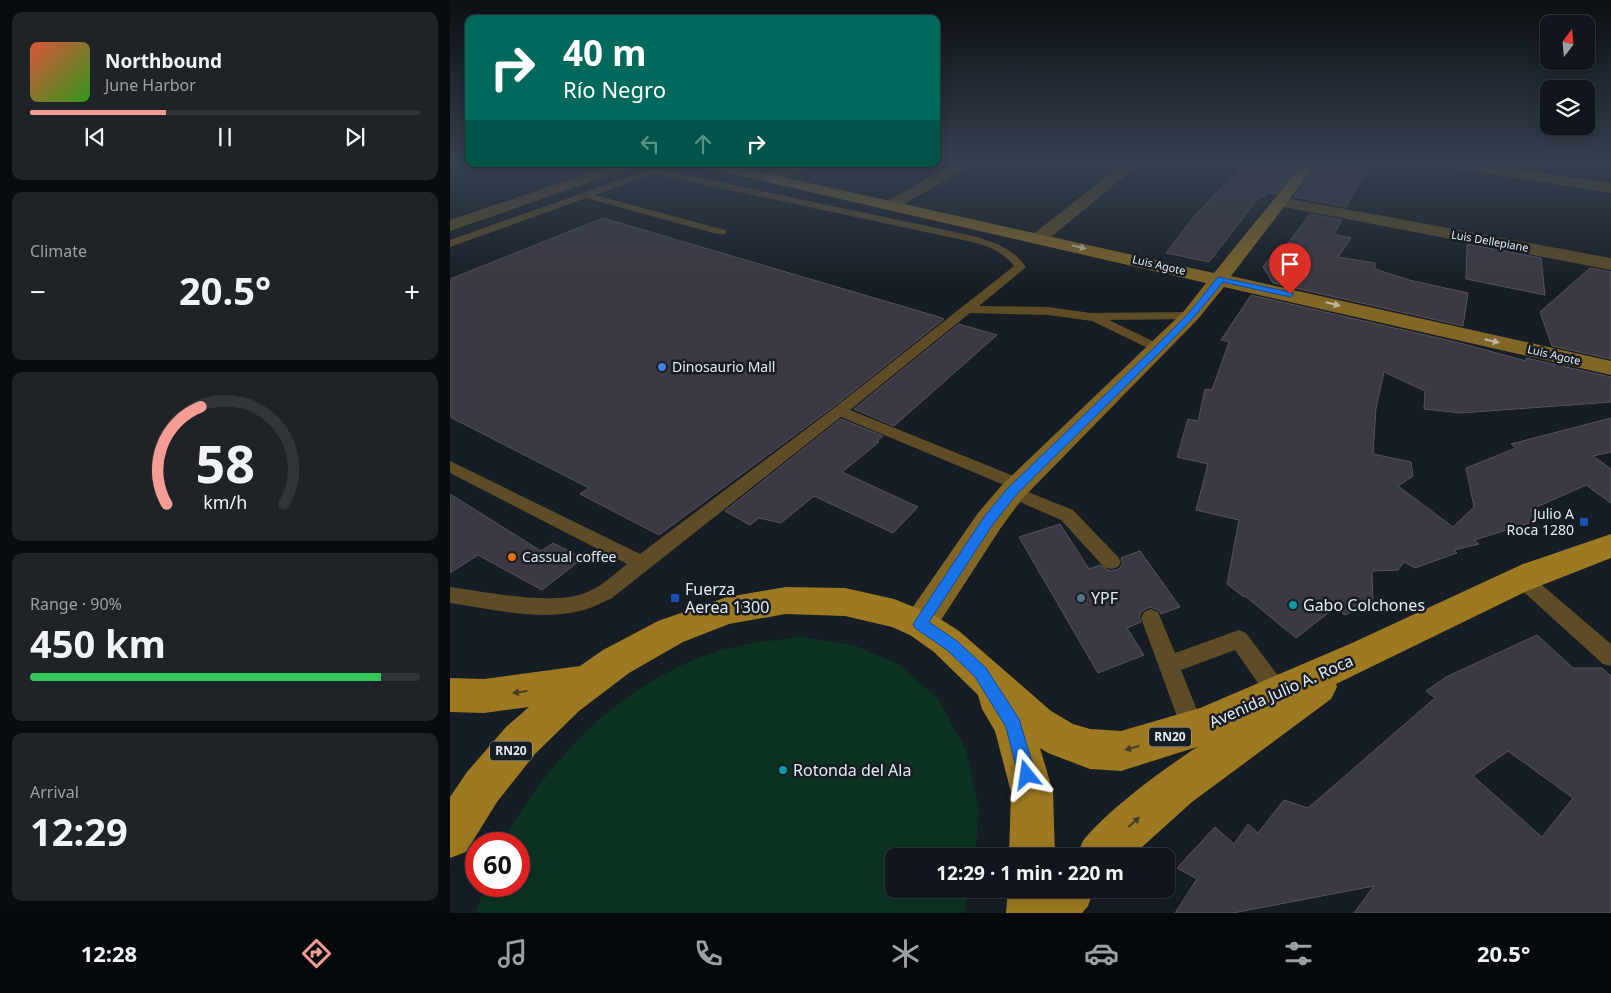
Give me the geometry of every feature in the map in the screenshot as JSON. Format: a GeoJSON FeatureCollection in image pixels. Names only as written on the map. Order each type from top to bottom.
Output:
{"type":"FeatureCollection","features":[{"type":"Feature","properties":{"kind":"main road","name":"Luis Agote"},"geometry":{"type":"LineString","coordinates":[[884,204],[1611,368]]}},
{"type":"Feature","properties":{"kind":"main road"},"geometry":{"type":"LineString","coordinates":[[920,624],[988,520],[1016,488],[1191,315],[1279,204]]}},
{"type":"Feature","properties":{"kind":"main road","name":"Avenida Julio A. Roca"},"geometry":{"type":"LineString","coordinates":[[451,833],[485,783],[515,747],[547,715],[586,682],[646,643],[705,617],[763,602],[819,598],[872,606],[920,624],[952,645],[1039,727],[1058,738],[1101,751],[1125,750],[1193,730],[1371,651],[1522,579],[1611,546]]}},
{"type":"Feature","properties":{"kind":"main road","name":"Avenida Julio A. Roca"},"geometry":{"type":"LineString","coordinates":[[1108,848],[1148,810],[1192,774],[1371,651]]}},
{"type":"Feature","properties":{"kind":"main road","name":"Avenida Julio A. Roca"},"geometry":{"type":"LineString","coordinates":[[981,672],[1013,725],[1032,792],[1032,848]]}},
{"type":"Feature","properties":{"kind":"main road","name":"RN20"},"geometry":{"type":"LineString","coordinates":[[450,695],[484,696],[586,682]]}},
{"type":"Feature","properties":{"kind":"main road"},"geometry":{"type":"LineString","coordinates":[[1030,913],[1031,898]]}},
{"type":"Feature","properties":{"kind":"main road"},"geometry":{"type":"LineString","coordinates":[[1051,913],[1064,898]]}},
{"type":"Feature","properties":{"kind":"street"},"geometry":{"type":"LineString","coordinates":[[450,226],[515,204]]}},
{"type":"Feature","properties":{"kind":"street"},"geometry":{"type":"LineString","coordinates":[[1039,238],[1082,204]]}},
{"type":"Feature","properties":{"kind":"street","name":"Luis Dellepiane"},"geometry":{"type":"LineString","coordinates":[[1289,204],[1611,264]]}},
{"type":"Feature","properties":{"kind":"lane"},"geometry":{"type":"LineString","coordinates":[[450,244],[561,204]]}},
{"type":"Feature","properties":{"kind":"lane"},"geometry":{"type":"LineString","coordinates":[[617,204],[721,232]]}},
{"type":"Feature","properties":{"kind":"lane"},"geometry":{"type":"LineString","coordinates":[[450,595],[522,604],[561,605],[583,603],[605,592],[839,411],[1020,267],[1015,258],[992,244],[807,204]]}},
{"type":"Feature","properties":{"kind":"lane"},"geometry":{"type":"LineString","coordinates":[[968,309],[1048,311],[1092,317],[1191,315]]}},
{"type":"Feature","properties":{"kind":"lane"},"geometry":{"type":"LineString","coordinates":[[1092,317],[1158,349]]}},
{"type":"Feature","properties":{"kind":"lane"},"geometry":{"type":"LineString","coordinates":[[839,411],[1016,488],[1067,515],[1110,562]]}},
{"type":"Feature","properties":{"kind":"lane"},"geometry":{"type":"LineString","coordinates":[[450,466],[641,563]]}},
{"type":"Feature","properties":{"kind":"lane"},"geometry":{"type":"LineString","coordinates":[[1522,579],[1611,657]]}},
{"type":"Feature","properties":{"kind":"lane"},"geometry":{"type":"LineString","coordinates":[[1151,618],[1193,730]]}},
{"type":"Feature","properties":{"kind":"lane"},"geometry":{"type":"LineString","coordinates":[[1169,665],[1239,639],[1277,692]]}},
{"type":"Feature","properties":{"kind":"green space"},"geometry":{"type":"Polygon","coordinates":[[[801,637],[854,645],[900,665],[938,699],[965,748],[979,809],[976,848],[885,848],[885,898],[968,898],[963,913],[476,913],[481,897],[530,897],[530,832],[509,832],[520,812],[542,782],[592,726],[621,702],[652,681],[685,664],[719,651],[801,637]]]}},
{"type":"Feature","properties":{"kind":"building"},"geometry":{"type":"Polygon","coordinates":[[[1206,204],[1254,204],[1209,262],[1166,253],[1206,204]]]}},
{"type":"Feature","properties":{"kind":"building"},"geometry":{"type":"Polygon","coordinates":[[[1328,204],[1348,204],[1346,207],[1328,204]]]}},
{"type":"Feature","properties":{"kind":"building"},"geometry":{"type":"Polygon","coordinates":[[[1310,214],[1342,220],[1334,234],[1351,238],[1338,257],[1375,263],[1375,269],[1409,280],[1468,293],[1463,326],[1273,283],[1263,267],[1273,253],[1276,254],[1289,242],[1310,214]]]}},
{"type":"Feature","properties":{"kind":"building","name":"Dinosaurio Mall"},"geometry":{"type":"Polygon","coordinates":[[[603,218],[944,319],[833,407],[659,535],[580,494],[589,488],[450,417],[450,279],[603,218]]]}},
{"type":"Feature","properties":{"kind":"building"},"geometry":{"type":"Polygon","coordinates":[[[1467,244],[1541,258],[1545,295],[1466,279],[1467,244]]]}},
{"type":"Feature","properties":{"kind":"building"},"geometry":{"type":"Polygon","coordinates":[[[1590,268],[1611,272],[1611,359],[1552,346],[1540,312],[1590,268]]]}},
{"type":"Feature","properties":{"kind":"building"},"geometry":{"type":"Polygon","coordinates":[[[1251,295],[1460,343],[1526,361],[1526,358],[1611,377],[1611,402],[1461,413],[1424,409],[1425,391],[1384,372],[1376,408],[1373,454],[1411,462],[1413,476],[1398,486],[1453,527],[1474,507],[1466,468],[1516,448],[1511,444],[1611,418],[1611,452],[1593,456],[1611,469],[1611,503],[1586,485],[1530,510],[1542,519],[1474,540],[1479,544],[1454,550],[1457,553],[1415,568],[1404,562],[1398,570],[1372,571],[1373,605],[1344,615],[1337,606],[1296,638],[1245,596],[1227,584],[1239,520],[1196,510],[1208,464],[1177,457],[1188,419],[1198,421],[1205,389],[1212,390],[1229,342],[1221,340],[1251,295]]]}},
{"type":"Feature","properties":{"kind":"building"},"geometry":{"type":"Polygon","coordinates":[[[959,324],[997,335],[894,426],[854,409],[959,324]]]}},
{"type":"Feature","properties":{"kind":"building"},"geometry":{"type":"Polygon","coordinates":[[[841,419],[883,436],[877,441],[879,442],[842,472],[918,507],[893,533],[814,496],[781,523],[759,518],[750,525],[725,511],[841,419]]]}},
{"type":"Feature","properties":{"kind":"building"},"geometry":{"type":"Polygon","coordinates":[[[450,494],[541,551],[553,543],[583,558],[542,590],[478,555],[450,573],[450,494]]]}},
{"type":"Feature","properties":{"kind":"building","name":"YPF"},"geometry":{"type":"Polygon","coordinates":[[[1060,524],[1089,569],[1100,565],[1110,571],[1119,569],[1123,563],[1121,558],[1140,551],[1180,607],[1161,614],[1159,610],[1150,607],[1142,611],[1139,617],[1141,622],[1127,628],[1144,655],[1098,673],[1019,537],[1060,524]]]}},
{"type":"Feature","properties":{"kind":"building"},"geometry":{"type":"Polygon","coordinates":[[[1537,635],[1573,668],[1602,668],[1611,676],[1611,913],[1354,913],[1374,886],[1233,913],[1175,913],[1197,879],[1177,868],[1215,827],[1234,844],[1248,824],[1258,833],[1284,800],[1308,808],[1435,698],[1426,691],[1446,677],[1537,635]],[[1508,751],[1473,776],[1542,837],[1573,798],[1508,751]]]}},
{"type":"Feature","properties":{"kind":"place","name":"Dinosaurio Mall"},"geometry":{"type":"Point","coordinates":[662,367]}},
{"type":"Feature","properties":{"kind":"place","name":"Julio A Roca 1280"},"geometry":{"type":"Point","coordinates":[1584,522]}},
{"type":"Feature","properties":{"kind":"place","name":"Cassual coffee"},"geometry":{"type":"Point","coordinates":[512,557]}},
{"type":"Feature","properties":{"kind":"place","name":"Fuerza Aerea 1300"},"geometry":{"type":"Point","coordinates":[675,598]}},
{"type":"Feature","properties":{"kind":"place","name":"YPF"},"geometry":{"type":"Point","coordinates":[1081,598]}},
{"type":"Feature","properties":{"kind":"place","name":"Gabo Colchones"},"geometry":{"type":"Point","coordinates":[1293,605]}},
{"type":"Feature","properties":{"kind":"place","name":"Rotonda del Ala"},"geometry":{"type":"Point","coordinates":[783,770]}},
{"type":"Feature","properties":{"kind":"route"},"geometry":{"type":"LineString","coordinates":[[1027,775],[1013,725],[981,672],[952,645],[920,624],[988,520],[1012,492],[1158,349],[1191,315],[1221,279],[1290,294]]}}]}
